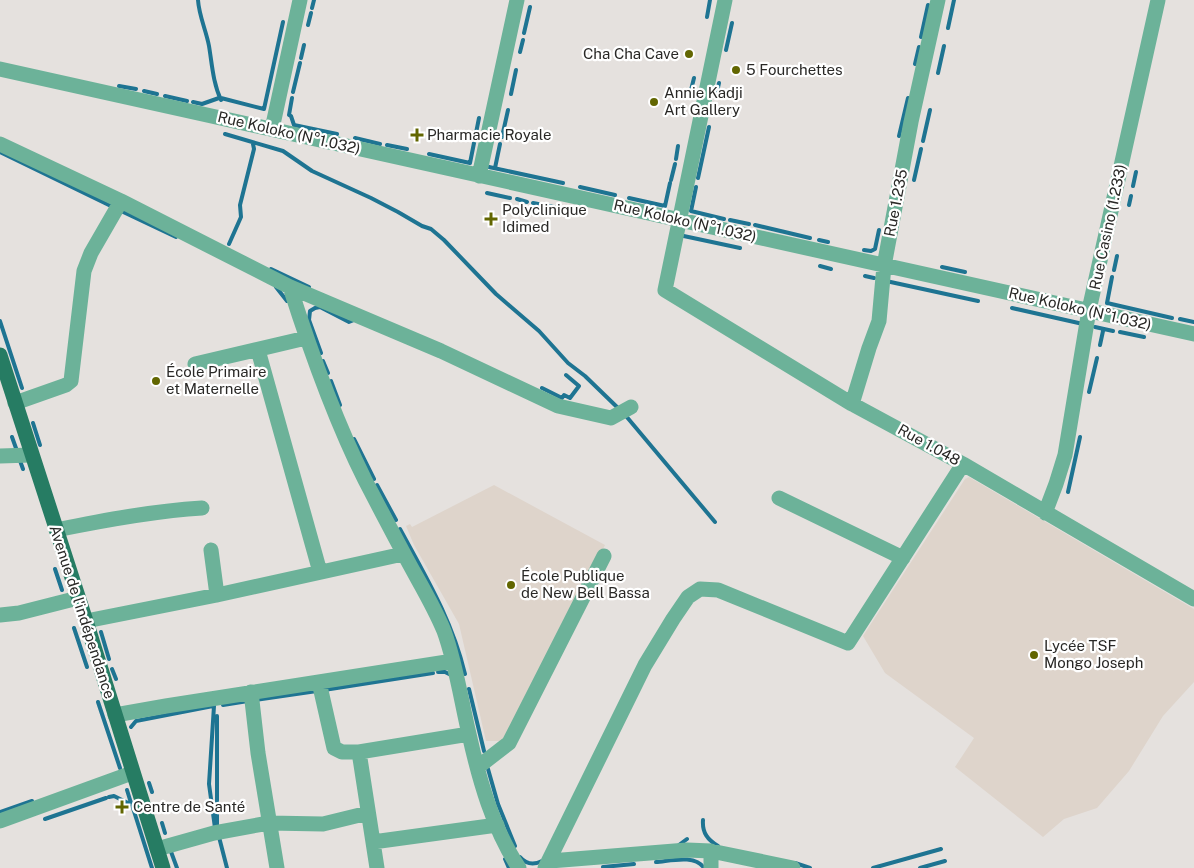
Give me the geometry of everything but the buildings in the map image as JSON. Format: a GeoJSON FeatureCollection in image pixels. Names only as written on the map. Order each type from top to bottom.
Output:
{"type":"FeatureCollection","features":[{"type":"Feature","properties":{"kind":"main road","name":"Avenue de l'indépendance"},"geometry":{"type":"LineString","coordinates":[[0,355],[163,868]]}},
{"type":"Feature","properties":{"kind":"street"},"geometry":{"type":"LineString","coordinates":[[272,129],[300,0]]}},
{"type":"Feature","properties":{"kind":"street"},"geometry":{"type":"LineString","coordinates":[[479,176],[517,0]]}},
{"type":"Feature","properties":{"kind":"street"},"geometry":{"type":"LineString","coordinates":[[679,220],[725,0]]}},
{"type":"Feature","properties":{"kind":"street","name":"Rue 1.235"},"geometry":{"type":"LineString","coordinates":[[852,404],[879,321],[884,266],[911,122],[938,0]]}},
{"type":"Feature","properties":{"kind":"street","name":"Rue Casino (1.233)"},"geometry":{"type":"LineString","coordinates":[[1045,513],[1065,455],[1089,310],[1158,0]]}},
{"type":"Feature","properties":{"kind":"street","name":"Rue Koloko (N°1.032)"},"geometry":{"type":"LineString","coordinates":[[0,69],[1194,334]]}},
{"type":"Feature","properties":{"kind":"street"},"geometry":{"type":"LineString","coordinates":[[0,144],[121,201],[290,287],[440,351],[558,406],[611,418],[631,407]]}},
{"type":"Feature","properties":{"kind":"street"},"geometry":{"type":"LineString","coordinates":[[15,403],[66,385],[71,381],[84,271],[91,253],[121,201]]}},
{"type":"Feature","properties":{"kind":"street","name":"Rue 1.048"},"geometry":{"type":"LineString","coordinates":[[679,220],[665,290],[852,404],[963,464],[1194,599]]}},
{"type":"Feature","properties":{"kind":"street"},"geometry":{"type":"LineString","coordinates":[[290,287],[306,338],[342,434],[434,608],[443,630],[453,661],[478,767],[497,825],[519,868]]}},
{"type":"Feature","properties":{"kind":"street"},"geometry":{"type":"LineString","coordinates":[[195,364],[306,338]]}},
{"type":"Feature","properties":{"kind":"street"},"geometry":{"type":"LineString","coordinates":[[258,350],[320,572]]}},
{"type":"Feature","properties":{"kind":"street"},"geometry":{"type":"LineString","coordinates":[[0,456],[32,455]]}},
{"type":"Feature","properties":{"kind":"street"},"geometry":{"type":"LineString","coordinates":[[548,864],[646,665],[688,597],[700,589],[718,590],[848,643],[963,464]]}},
{"type":"Feature","properties":{"kind":"street"},"geometry":{"type":"LineString","coordinates":[[779,498],[903,558]]}},
{"type":"Feature","properties":{"kind":"street"},"geometry":{"type":"LineString","coordinates":[[56,530],[148,513],[202,508]]}},
{"type":"Feature","properties":{"kind":"street"},"geometry":{"type":"LineString","coordinates":[[211,550],[217,595]]}},
{"type":"Feature","properties":{"kind":"street"},"geometry":{"type":"LineString","coordinates":[[86,621],[217,595],[404,554]]}},
{"type":"Feature","properties":{"kind":"street"},"geometry":{"type":"LineString","coordinates":[[478,767],[509,743],[604,556]]}},
{"type":"Feature","properties":{"kind":"street"},"geometry":{"type":"LineString","coordinates":[[0,615],[78,598]]}},
{"type":"Feature","properties":{"kind":"street"},"geometry":{"type":"LineString","coordinates":[[115,715],[453,661]]}},
{"type":"Feature","properties":{"kind":"street"},"geometry":{"type":"LineString","coordinates":[[320,682],[334,748],[342,752],[359,752],[469,734]]}},
{"type":"Feature","properties":{"kind":"street"},"geometry":{"type":"LineString","coordinates":[[251,692],[277,868]]}},
{"type":"Feature","properties":{"kind":"street"},"geometry":{"type":"LineString","coordinates":[[359,752],[376,868]]}},
{"type":"Feature","properties":{"kind":"street"},"geometry":{"type":"LineString","coordinates":[[0,821],[132,773]]}},
{"type":"Feature","properties":{"kind":"street"},"geometry":{"type":"LineString","coordinates":[[157,849],[214,833],[269,823],[323,824],[368,813]]}},
{"type":"Feature","properties":{"kind":"street"},"geometry":{"type":"LineString","coordinates":[[373,842],[497,825]]}},
{"type":"Feature","properties":{"kind":"street"},"geometry":{"type":"LineString","coordinates":[[548,864],[687,850],[711,851],[793,868]]}},
{"type":"Feature","properties":{"kind":"street"},"geometry":{"type":"LineString","coordinates":[[711,851],[711,868]]}},
{"type":"Feature","properties":{"kind":"shaded area","name":"Lycée TSF Mongo Joseph"},"geometry":{"type":"Polygon","coordinates":[[[969,477],[1194,609],[1194,682],[1163,716],[1129,771],[1097,808],[1064,819],[1043,837],[955,767],[974,738],[885,673],[863,636],[965,479],[969,477]]]}},
{"type":"Feature","properties":{"kind":"shaded area","name":"École Publique de New Bell Bassa"},"geometry":{"type":"Polygon","coordinates":[[[494,485],[605,545],[509,741],[486,741],[459,624],[414,545],[406,526],[410,524],[412,527],[494,485]]]}},
{"type":"Feature","properties":{"kind":"waterway"},"geometry":{"type":"LineString","coordinates":[[198,0],[209,46],[214,80],[221,100]]}},
{"type":"Feature","properties":{"kind":"waterway"},"geometry":{"type":"LineString","coordinates":[[312,8],[314,0]]}},
{"type":"Feature","properties":{"kind":"waterway"},"geometry":{"type":"LineString","coordinates":[[707,17],[710,0]]}},
{"type":"Feature","properties":{"kind":"waterway"},"geometry":{"type":"LineString","coordinates":[[948,28],[954,0]]}},
{"type":"Feature","properties":{"kind":"waterway"},"geometry":{"type":"LineString","coordinates":[[921,37],[928,5]]}},
{"type":"Feature","properties":{"kind":"waterway"},"geometry":{"type":"LineString","coordinates":[[524,33],[530,7]]}},
{"type":"Feature","properties":{"kind":"waterway"},"geometry":{"type":"LineString","coordinates":[[308,25],[311,13]]}},
{"type":"Feature","properties":{"kind":"waterway"},"geometry":{"type":"LineString","coordinates":[[221,98],[264,109],[283,22]]}},
{"type":"Feature","properties":{"kind":"waterway"},"geometry":{"type":"LineString","coordinates":[[726,50],[732,23]]}},
{"type":"Feature","properties":{"kind":"waterway"},"geometry":{"type":"LineString","coordinates":[[520,52],[523,40]]}},
{"type":"Feature","properties":{"kind":"waterway"},"geometry":{"type":"LineString","coordinates":[[301,58],[304,45]]}},
{"type":"Feature","properties":{"kind":"waterway"},"geometry":{"type":"LineString","coordinates":[[938,73],[944,46]]}},
{"type":"Feature","properties":{"kind":"waterway"},"geometry":{"type":"LineString","coordinates":[[915,64],[919,47]]}},
{"type":"Feature","properties":{"kind":"waterway"},"geometry":{"type":"LineString","coordinates":[[293,92],[300,63]]}},
{"type":"Feature","properties":{"kind":"waterway"},"geometry":{"type":"LineString","coordinates":[[511,94],[516,70]]}},
{"type":"Feature","properties":{"kind":"waterway"},"geometry":{"type":"LineString","coordinates":[[691,90],[694,78]]}},
{"type":"Feature","properties":{"kind":"waterway"},"geometry":{"type":"LineString","coordinates":[[716,96],[719,83]]}},
{"type":"Feature","properties":{"kind":"waterway"},"geometry":{"type":"LineString","coordinates":[[119,86],[136,89]]}},
{"type":"Feature","properties":{"kind":"waterway"},"geometry":{"type":"LineString","coordinates":[[144,91],[157,94]]}},
{"type":"Feature","properties":{"kind":"waterway"},"geometry":{"type":"LineString","coordinates":[[165,96],[187,101]]}},
{"type":"Feature","properties":{"kind":"waterway"},"geometry":{"type":"LineString","coordinates":[[193,102],[202,104],[219,98]]}},
{"type":"Feature","properties":{"kind":"waterway"},"geometry":{"type":"LineString","coordinates":[[292,98],[289,115],[294,125],[337,134]]}},
{"type":"Feature","properties":{"kind":"waterway"},"geometry":{"type":"LineString","coordinates":[[899,136],[908,98]]}},
{"type":"Feature","properties":{"kind":"waterway"},"geometry":{"type":"LineString","coordinates":[[502,137],[508,110]]}},
{"type":"Feature","properties":{"kind":"waterway"},"geometry":{"type":"LineString","coordinates":[[923,141],[930,110]]}},
{"type":"Feature","properties":{"kind":"waterway"},"geometry":{"type":"LineString","coordinates":[[429,154],[470,163],[479,118]]}},
{"type":"Feature","properties":{"kind":"waterway"},"geometry":{"type":"LineString","coordinates":[[698,178],[709,127]]}},
{"type":"Feature","properties":{"kind":"waterway"},"geometry":{"type":"LineString","coordinates":[[225,134],[283,151],[312,171],[371,198],[431,229],[496,294],[539,331],[568,363],[585,376],[618,408]]}},
{"type":"Feature","properties":{"kind":"waterway"},"geometry":{"type":"LineString","coordinates":[[355,138],[380,144]]}},
{"type":"Feature","properties":{"kind":"waterway"},"geometry":{"type":"LineString","coordinates":[[229,244],[241,217],[240,205],[254,149],[253,144]]}},
{"type":"Feature","properties":{"kind":"waterway"},"geometry":{"type":"LineString","coordinates":[[495,168],[500,144]]}},
{"type":"Feature","properties":{"kind":"waterway"},"geometry":{"type":"LineString","coordinates":[[387,145],[407,149]]}},
{"type":"Feature","properties":{"kind":"waterway"},"geometry":{"type":"LineString","coordinates":[[676,159],[678,146]]}},
{"type":"Feature","properties":{"kind":"waterway"},"geometry":{"type":"LineString","coordinates":[[914,180],[921,149]]}},
{"type":"Feature","properties":{"kind":"waterway"},"geometry":{"type":"LineString","coordinates":[[0,152],[113,207]]}},
{"type":"Feature","properties":{"kind":"waterway"},"geometry":{"type":"LineString","coordinates":[[671,180],[675,164]]}},
{"type":"Feature","properties":{"kind":"waterway"},"geometry":{"type":"LineString","coordinates":[[489,167],[563,183]]}},
{"type":"Feature","properties":{"kind":"waterway"},"geometry":{"type":"LineString","coordinates":[[1133,186],[1136,172]]}},
{"type":"Feature","properties":{"kind":"waterway"},"geometry":{"type":"LineString","coordinates":[[629,198],[665,206],[670,183]]}},
{"type":"Feature","properties":{"kind":"waterway"},"geometry":{"type":"LineString","coordinates":[[580,187],[615,195]]}},
{"type":"Feature","properties":{"kind":"waterway"},"geometry":{"type":"LineString","coordinates":[[696,187],[691,211],[724,219]]}},
{"type":"Feature","properties":{"kind":"waterway"},"geometry":{"type":"LineString","coordinates":[[487,193],[510,198]]}},
{"type":"Feature","properties":{"kind":"waterway"},"geometry":{"type":"LineString","coordinates":[[1129,205],[1131,196]]}},
{"type":"Feature","properties":{"kind":"waterway"},"geometry":{"type":"LineString","coordinates":[[517,199],[527,202]]}},
{"type":"Feature","properties":{"kind":"waterway"},"geometry":{"type":"LineString","coordinates":[[533,203],[559,208]]}},
{"type":"Feature","properties":{"kind":"waterway"},"geometry":{"type":"LineString","coordinates":[[119,210],[176,237]]}},
{"type":"Feature","properties":{"kind":"waterway"},"geometry":{"type":"LineString","coordinates":[[730,220],[749,224]]}},
{"type":"Feature","properties":{"kind":"waterway"},"geometry":{"type":"LineString","coordinates":[[755,225],[810,238]]}},
{"type":"Feature","properties":{"kind":"waterway"},"geometry":{"type":"LineString","coordinates":[[864,250],[871,251],[875,249],[879,230]]}},
{"type":"Feature","properties":{"kind":"waterway"},"geometry":{"type":"LineString","coordinates":[[679,235],[740,248]]}},
{"type":"Feature","properties":{"kind":"waterway"},"geometry":{"type":"LineString","coordinates":[[819,240],[828,242]]}},
{"type":"Feature","properties":{"kind":"waterway"},"geometry":{"type":"LineString","coordinates":[[1114,270],[1117,256]]}},
{"type":"Feature","properties":{"kind":"waterway"},"geometry":{"type":"LineString","coordinates":[[820,266],[831,269]]}},
{"type":"Feature","properties":{"kind":"waterway"},"geometry":{"type":"LineString","coordinates":[[942,267],[965,272]]}},
{"type":"Feature","properties":{"kind":"waterway"},"geometry":{"type":"LineString","coordinates":[[271,269],[309,287]]}},
{"type":"Feature","properties":{"kind":"waterway"},"geometry":{"type":"LineString","coordinates":[[865,276],[874,278]]}},
{"type":"Feature","properties":{"kind":"waterway"},"geometry":{"type":"LineString","coordinates":[[1112,277],[1107,303],[1172,318]]}},
{"type":"Feature","properties":{"kind":"waterway"},"geometry":{"type":"LineString","coordinates":[[886,281],[978,301]]}},
{"type":"Feature","properties":{"kind":"waterway"},"geometry":{"type":"LineString","coordinates":[[276,287],[287,301]]}},
{"type":"Feature","properties":{"kind":"waterway"},"geometry":{"type":"LineString","coordinates":[[321,353],[309,320],[310,311],[320,307],[349,322],[354,320]]}},
{"type":"Feature","properties":{"kind":"waterway"},"geometry":{"type":"LineString","coordinates":[[1012,308],[1083,324]]}},
{"type":"Feature","properties":{"kind":"waterway"},"geometry":{"type":"LineString","coordinates":[[1180,319],[1194,322]]}},
{"type":"Feature","properties":{"kind":"waterway"},"geometry":{"type":"LineString","coordinates":[[0,321],[22,388]]}},
{"type":"Feature","properties":{"kind":"waterway"},"geometry":{"type":"LineString","coordinates":[[1095,327],[1113,331]]}},
{"type":"Feature","properties":{"kind":"waterway"},"geometry":{"type":"LineString","coordinates":[[1100,345],[1103,331]]}},
{"type":"Feature","properties":{"kind":"waterway"},"geometry":{"type":"LineString","coordinates":[[1120,332],[1144,337]]}},
{"type":"Feature","properties":{"kind":"waterway"},"geometry":{"type":"LineString","coordinates":[[1089,392],[1097,358]]}},
{"type":"Feature","properties":{"kind":"waterway"},"geometry":{"type":"LineString","coordinates":[[323,361],[328,373]]}},
{"type":"Feature","properties":{"kind":"waterway"},"geometry":{"type":"LineString","coordinates":[[542,388],[562,398],[564,395],[570,398],[579,386],[566,375]]}},
{"type":"Feature","properties":{"kind":"waterway"},"geometry":{"type":"LineString","coordinates":[[331,381],[340,405]]}},
{"type":"Feature","properties":{"kind":"waterway"},"geometry":{"type":"LineString","coordinates":[[626,416],[715,522]]}},
{"type":"Feature","properties":{"kind":"waterway"},"geometry":{"type":"LineString","coordinates":[[33,423],[40,445]]}},
{"type":"Feature","properties":{"kind":"waterway"},"geometry":{"type":"LineString","coordinates":[[12,437],[17,451]]}},
{"type":"Feature","properties":{"kind":"waterway"},"geometry":{"type":"LineString","coordinates":[[1068,492],[1080,437]]}},
{"type":"Feature","properties":{"kind":"waterway"},"geometry":{"type":"LineString","coordinates":[[354,439],[374,479]]}},
{"type":"Feature","properties":{"kind":"waterway"},"geometry":{"type":"LineString","coordinates":[[19,458],[23,469]]}},
{"type":"Feature","properties":{"kind":"waterway"},"geometry":{"type":"LineString","coordinates":[[377,485],[396,520]]}},
{"type":"Feature","properties":{"kind":"waterway"},"geometry":{"type":"LineString","coordinates":[[400,529],[446,617],[460,654],[465,674]]}},
{"type":"Feature","properties":{"kind":"waterway"},"geometry":{"type":"LineString","coordinates":[[55,569],[62,590]]}},
{"type":"Feature","properties":{"kind":"waterway"},"geometry":{"type":"LineString","coordinates":[[74,628],[87,667]]}},
{"type":"Feature","properties":{"kind":"waterway"},"geometry":{"type":"LineString","coordinates":[[101,632],[109,659]]}},
{"type":"Feature","properties":{"kind":"waterway"},"geometry":{"type":"LineString","coordinates":[[112,669],[116,679]]}},
{"type":"Feature","properties":{"kind":"waterway"},"geometry":{"type":"LineString","coordinates":[[438,672],[445,672],[451,675]]}},
{"type":"Feature","properties":{"kind":"waterway"},"geometry":{"type":"LineString","coordinates":[[324,690],[433,673]]}},
{"type":"Feature","properties":{"kind":"waterway"},"geometry":{"type":"LineString","coordinates":[[469,689],[484,751]]}},
{"type":"Feature","properties":{"kind":"waterway"},"geometry":{"type":"LineString","coordinates":[[255,700],[317,691]]}},
{"type":"Feature","properties":{"kind":"waterway"},"geometry":{"type":"LineString","coordinates":[[223,705],[248,701]]}},
{"type":"Feature","properties":{"kind":"waterway"},"geometry":{"type":"LineString","coordinates":[[98,702],[120,768]]}},
{"type":"Feature","properties":{"kind":"waterway"},"geometry":{"type":"LineString","coordinates":[[131,727],[136,721],[213,706]]}},
{"type":"Feature","properties":{"kind":"waterway"},"geometry":{"type":"LineString","coordinates":[[214,706],[209,784],[215,828]]}},
{"type":"Feature","properties":{"kind":"waterway"},"geometry":{"type":"LineString","coordinates":[[217,716],[217,829]]}},
{"type":"Feature","properties":{"kind":"waterway"},"geometry":{"type":"LineString","coordinates":[[488,769],[498,804],[515,846]]}},
{"type":"Feature","properties":{"kind":"waterway"},"geometry":{"type":"LineString","coordinates":[[149,783],[152,792]]}},
{"type":"Feature","properties":{"kind":"waterway"},"geometry":{"type":"LineString","coordinates":[[127,790],[131,803]]}},
{"type":"Feature","properties":{"kind":"waterway"},"geometry":{"type":"LineString","coordinates":[[109,797],[114,796],[130,804]]}},
{"type":"Feature","properties":{"kind":"waterway"},"geometry":{"type":"LineString","coordinates":[[45,819],[106,798]]}},
{"type":"Feature","properties":{"kind":"waterway"},"geometry":{"type":"LineString","coordinates":[[0,812],[32,801]]}},
{"type":"Feature","properties":{"kind":"waterway"},"geometry":{"type":"LineString","coordinates":[[132,805],[152,868]]}},
{"type":"Feature","properties":{"kind":"waterway"},"geometry":{"type":"LineString","coordinates":[[703,820],[706,836],[718,846]]}},
{"type":"Feature","properties":{"kind":"waterway"},"geometry":{"type":"LineString","coordinates":[[162,823],[165,833]]}},
{"type":"Feature","properties":{"kind":"waterway"},"geometry":{"type":"LineString","coordinates":[[219,837],[227,868]]}},
{"type":"Feature","properties":{"kind":"waterway"},"geometry":{"type":"LineString","coordinates":[[679,845],[687,839]]}},
{"type":"Feature","properties":{"kind":"waterway"},"geometry":{"type":"LineString","coordinates":[[170,849],[177,868]]}},
{"type":"Feature","properties":{"kind":"waterway"},"geometry":{"type":"LineString","coordinates":[[873,868],[941,849]]}},
{"type":"Feature","properties":{"kind":"waterway"},"geometry":{"type":"LineString","coordinates":[[520,857],[530,863],[542,861]]}},
{"type":"Feature","properties":{"kind":"waterway"},"geometry":{"type":"LineString","coordinates":[[505,859],[509,868]]}},
{"type":"Feature","properties":{"kind":"waterway"},"geometry":{"type":"LineString","coordinates":[[656,862],[689,860],[695,861],[704,868]]}},
{"type":"Feature","properties":{"kind":"waterway"},"geometry":{"type":"LineString","coordinates":[[920,868],[945,861]]}},
{"type":"Feature","properties":{"kind":"waterway"},"geometry":{"type":"LineString","coordinates":[[795,863],[810,868]]}},
{"type":"Feature","properties":{"kind":"waterway"},"geometry":{"type":"LineString","coordinates":[[603,867],[634,864]]}},
{"type":"Feature","properties":{"kind":"place","name":"Cha Cha Cave"},"geometry":{"type":"Point","coordinates":[689,54]}},
{"type":"Feature","properties":{"kind":"place","name":"5 Fourchettes"},"geometry":{"type":"Point","coordinates":[736,70]}},
{"type":"Feature","properties":{"kind":"place","name":"Annie Kadji Art Gallery"},"geometry":{"type":"Point","coordinates":[654,102]}},
{"type":"Feature","properties":{"kind":"place","name":"Pharmacie Royale"},"geometry":{"type":"Point","coordinates":[417,135]}},
{"type":"Feature","properties":{"kind":"place","name":"Polyclinique Idimed"},"geometry":{"type":"Point","coordinates":[491,219]}},
{"type":"Feature","properties":{"kind":"place","name":"École Primaire et Maternelle"},"geometry":{"type":"Point","coordinates":[156,381]}},
{"type":"Feature","properties":{"kind":"place","name":"École Publique de New Bell Bassa"},"geometry":{"type":"Point","coordinates":[511,585]}},
{"type":"Feature","properties":{"kind":"place","name":"Lycée TSF Mongo Joseph"},"geometry":{"type":"Point","coordinates":[1034,655]}},
{"type":"Feature","properties":{"kind":"place","name":"Centre de Santé"},"geometry":{"type":"Point","coordinates":[122,807]}}]}
